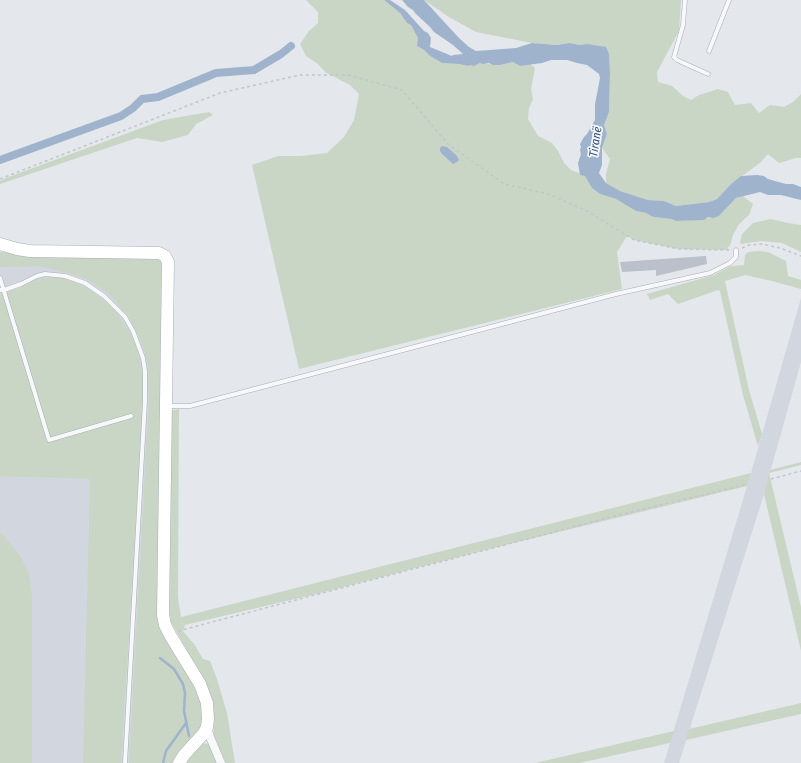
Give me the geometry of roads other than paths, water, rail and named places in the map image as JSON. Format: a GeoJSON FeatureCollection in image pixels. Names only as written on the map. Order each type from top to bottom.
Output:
{"type":"FeatureCollection","features":[{"type":"Feature","properties":{"kind":"street"},"geometry":{"type":"LineString","coordinates":[[0,244],[17,249],[30,250],[149,252],[159,253],[166,256],[168,271],[163,615],[165,625],[170,636],[200,684],[207,703],[207,726],[210,737],[222,763]]}},
{"type":"Feature","properties":{"kind":"street"},"geometry":{"type":"LineString","coordinates":[[179,763],[184,755],[204,734],[207,726]]}},
{"type":"Feature","properties":{"kind":"lane"},"geometry":{"type":"LineString","coordinates":[[685,0],[683,25],[674,57],[677,60],[708,74]]}},
{"type":"Feature","properties":{"kind":"lane"},"geometry":{"type":"LineString","coordinates":[[710,50],[729,0]]}},
{"type":"Feature","properties":{"kind":"lane"},"geometry":{"type":"LineString","coordinates":[[165,406],[190,406],[616,294],[710,273],[730,263],[736,257],[736,250]]}},
{"type":"Feature","properties":{"kind":"lane"},"geometry":{"type":"LineString","coordinates":[[2,290],[45,274],[65,276],[85,283],[104,296],[124,317],[133,331],[143,358],[146,388],[125,763]]}},
{"type":"Feature","properties":{"kind":"lane"},"geometry":{"type":"LineString","coordinates":[[0,278],[2,290],[49,440],[130,416]]}},
{"type":"Feature","properties":{"kind":"water","name":"Tiranë"},"geometry":{"type":"Polygon","coordinates":[[[384,0],[390,0],[405,10],[424,31],[428,33],[431,38],[430,47],[452,56],[463,54],[434,32],[402,0],[424,0],[459,38],[476,51],[516,48],[532,43],[557,45],[569,43],[606,47],[609,54],[610,73],[609,112],[604,125],[607,134],[602,148],[602,165],[599,173],[606,183],[620,191],[648,200],[664,201],[676,206],[709,202],[717,199],[741,176],[757,175],[801,187],[801,200],[781,195],[768,195],[760,192],[736,198],[719,216],[713,218],[708,217],[704,220],[676,221],[653,217],[646,213],[636,211],[616,199],[600,194],[592,188],[585,176],[580,175],[578,163],[581,154],[580,144],[595,120],[595,104],[600,78],[599,74],[587,65],[567,60],[551,60],[542,63],[520,66],[513,62],[500,65],[480,63],[474,66],[442,63],[417,46],[418,38],[411,25],[407,23],[400,13],[384,0]]]}},
{"type":"Feature","properties":{"kind":"water"},"geometry":{"type":"Polygon","coordinates":[[[442,146],[447,147],[457,156],[459,160],[453,164],[440,151],[442,146]]]}},
{"type":"Feature","properties":{"kind":"waterway"},"geometry":{"type":"LineString","coordinates":[[0,160],[121,116],[133,108],[142,99],[158,97],[216,73],[254,70],[281,54],[291,46]]}},
{"type":"Feature","properties":{"kind":"waterway"},"geometry":{"type":"LineString","coordinates":[[160,658],[174,669],[183,684],[185,693],[184,711],[189,736]]}},
{"type":"Feature","properties":{"kind":"waterway"},"geometry":{"type":"LineString","coordinates":[[163,763],[166,751],[186,723]]}}]}
